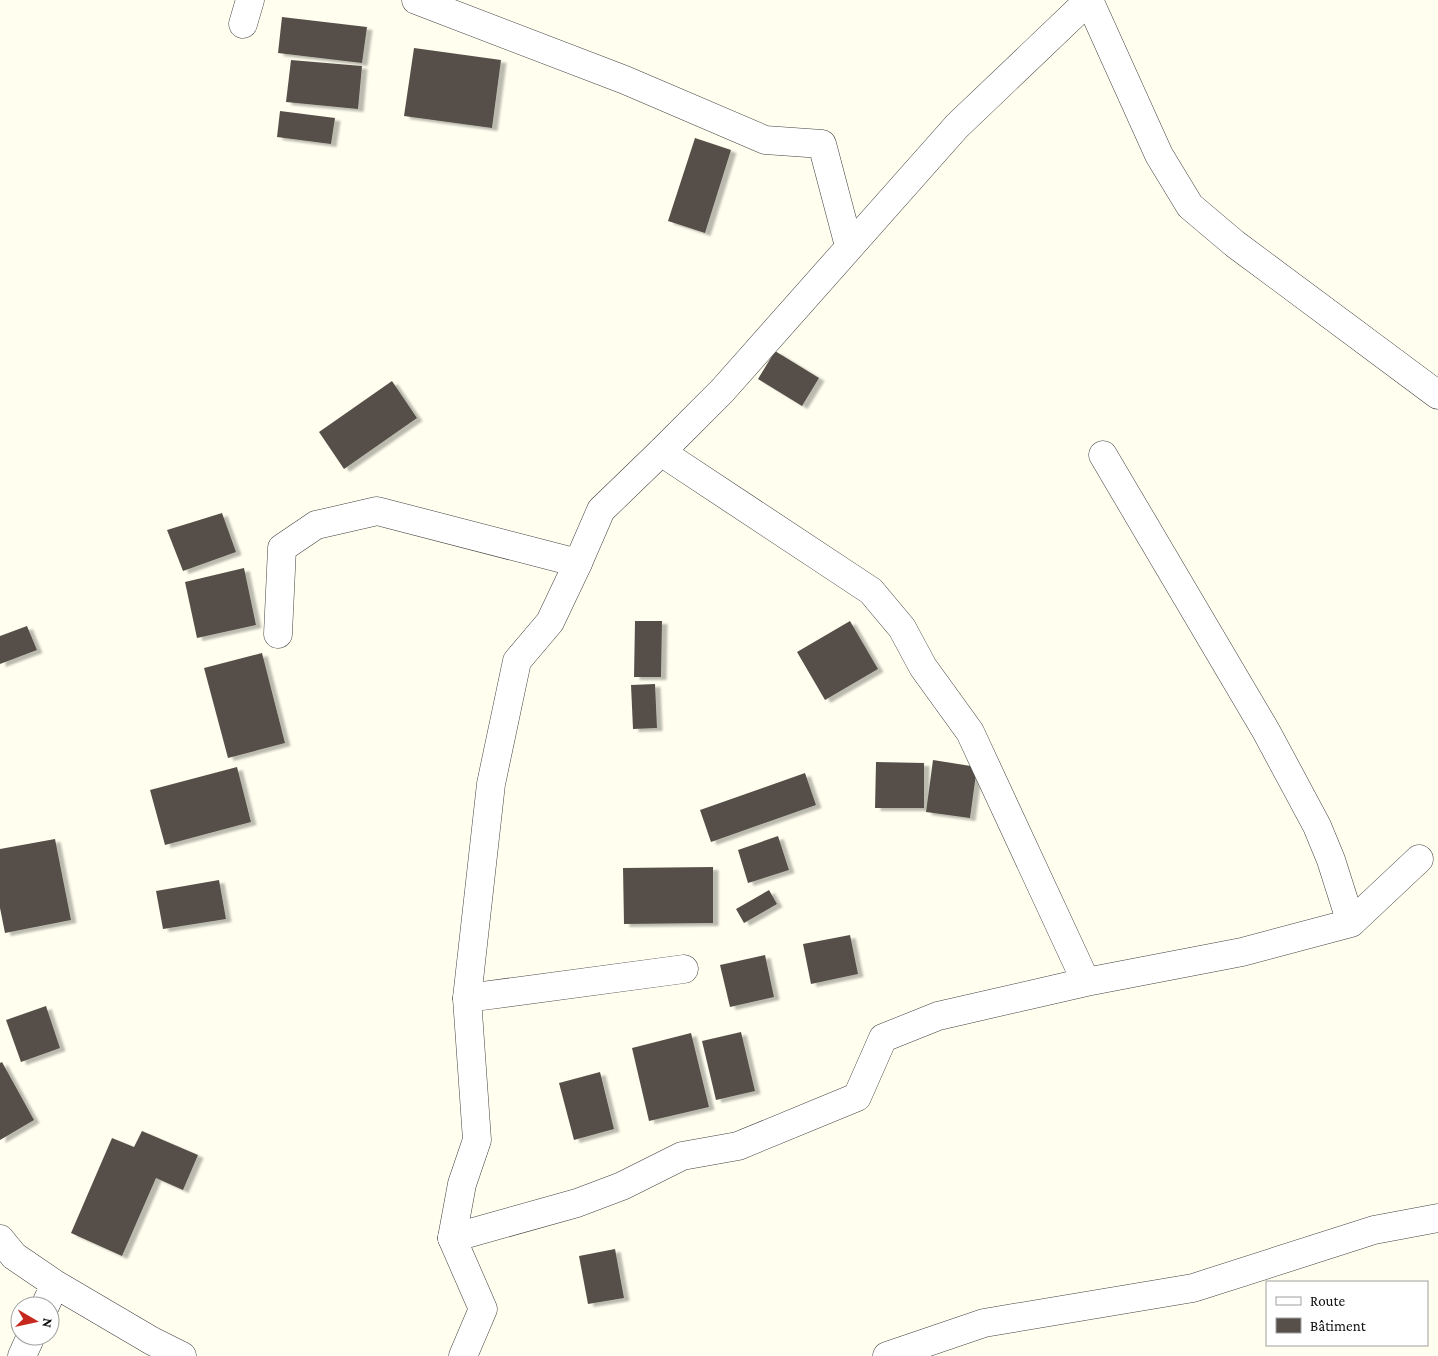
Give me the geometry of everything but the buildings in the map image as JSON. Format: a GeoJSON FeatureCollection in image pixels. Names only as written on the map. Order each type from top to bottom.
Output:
{"type":"FeatureCollection","features":[{"type":"Feature","properties":{"kind":"street"},"geometry":{"type":"LineString","coordinates":[[416,0],[625,80],[765,140],[822,144],[849,246]]}},
{"type":"Feature","properties":{"kind":"street"},"geometry":{"type":"LineString","coordinates":[[463,1356],[483,1309],[452,1238],[462,1184],[477,1140],[467,998],[491,784],[517,660],[550,622],[601,510],[722,391],[957,126],[1089,0],[1159,155],[1190,206],[1234,244],[1438,395]]}},
{"type":"Feature","properties":{"kind":"street"},"geometry":{"type":"LineString","coordinates":[[661,452],[871,591],[902,628],[924,667],[970,732],[1086,982]]}},
{"type":"Feature","properties":{"kind":"street"},"geometry":{"type":"LineString","coordinates":[[1103,455],[1266,731],[1318,826],[1351,923]]}},
{"type":"Feature","properties":{"kind":"street"},"geometry":{"type":"LineString","coordinates":[[278,634],[282,548],[316,524],[376,511],[578,563]]}},
{"type":"Feature","properties":{"kind":"street"},"geometry":{"type":"LineString","coordinates":[[452,1238],[577,1204],[622,1186],[682,1156],[738,1146],[857,1097],[883,1038],[938,1016],[1086,982],[1242,952],[1351,923],[1419,860]]}},
{"type":"Feature","properties":{"kind":"street"},"geometry":{"type":"LineString","coordinates":[[467,998],[684,969]]}},
{"type":"Feature","properties":{"kind":"street"},"geometry":{"type":"LineString","coordinates":[[887,1356],[984,1323],[1193,1288],[1374,1230],[1438,1218]]}},
{"type":"Feature","properties":{"kind":"street"},"geometry":{"type":"LineString","coordinates":[[0,1239],[50,1295],[182,1356]]}}]}
